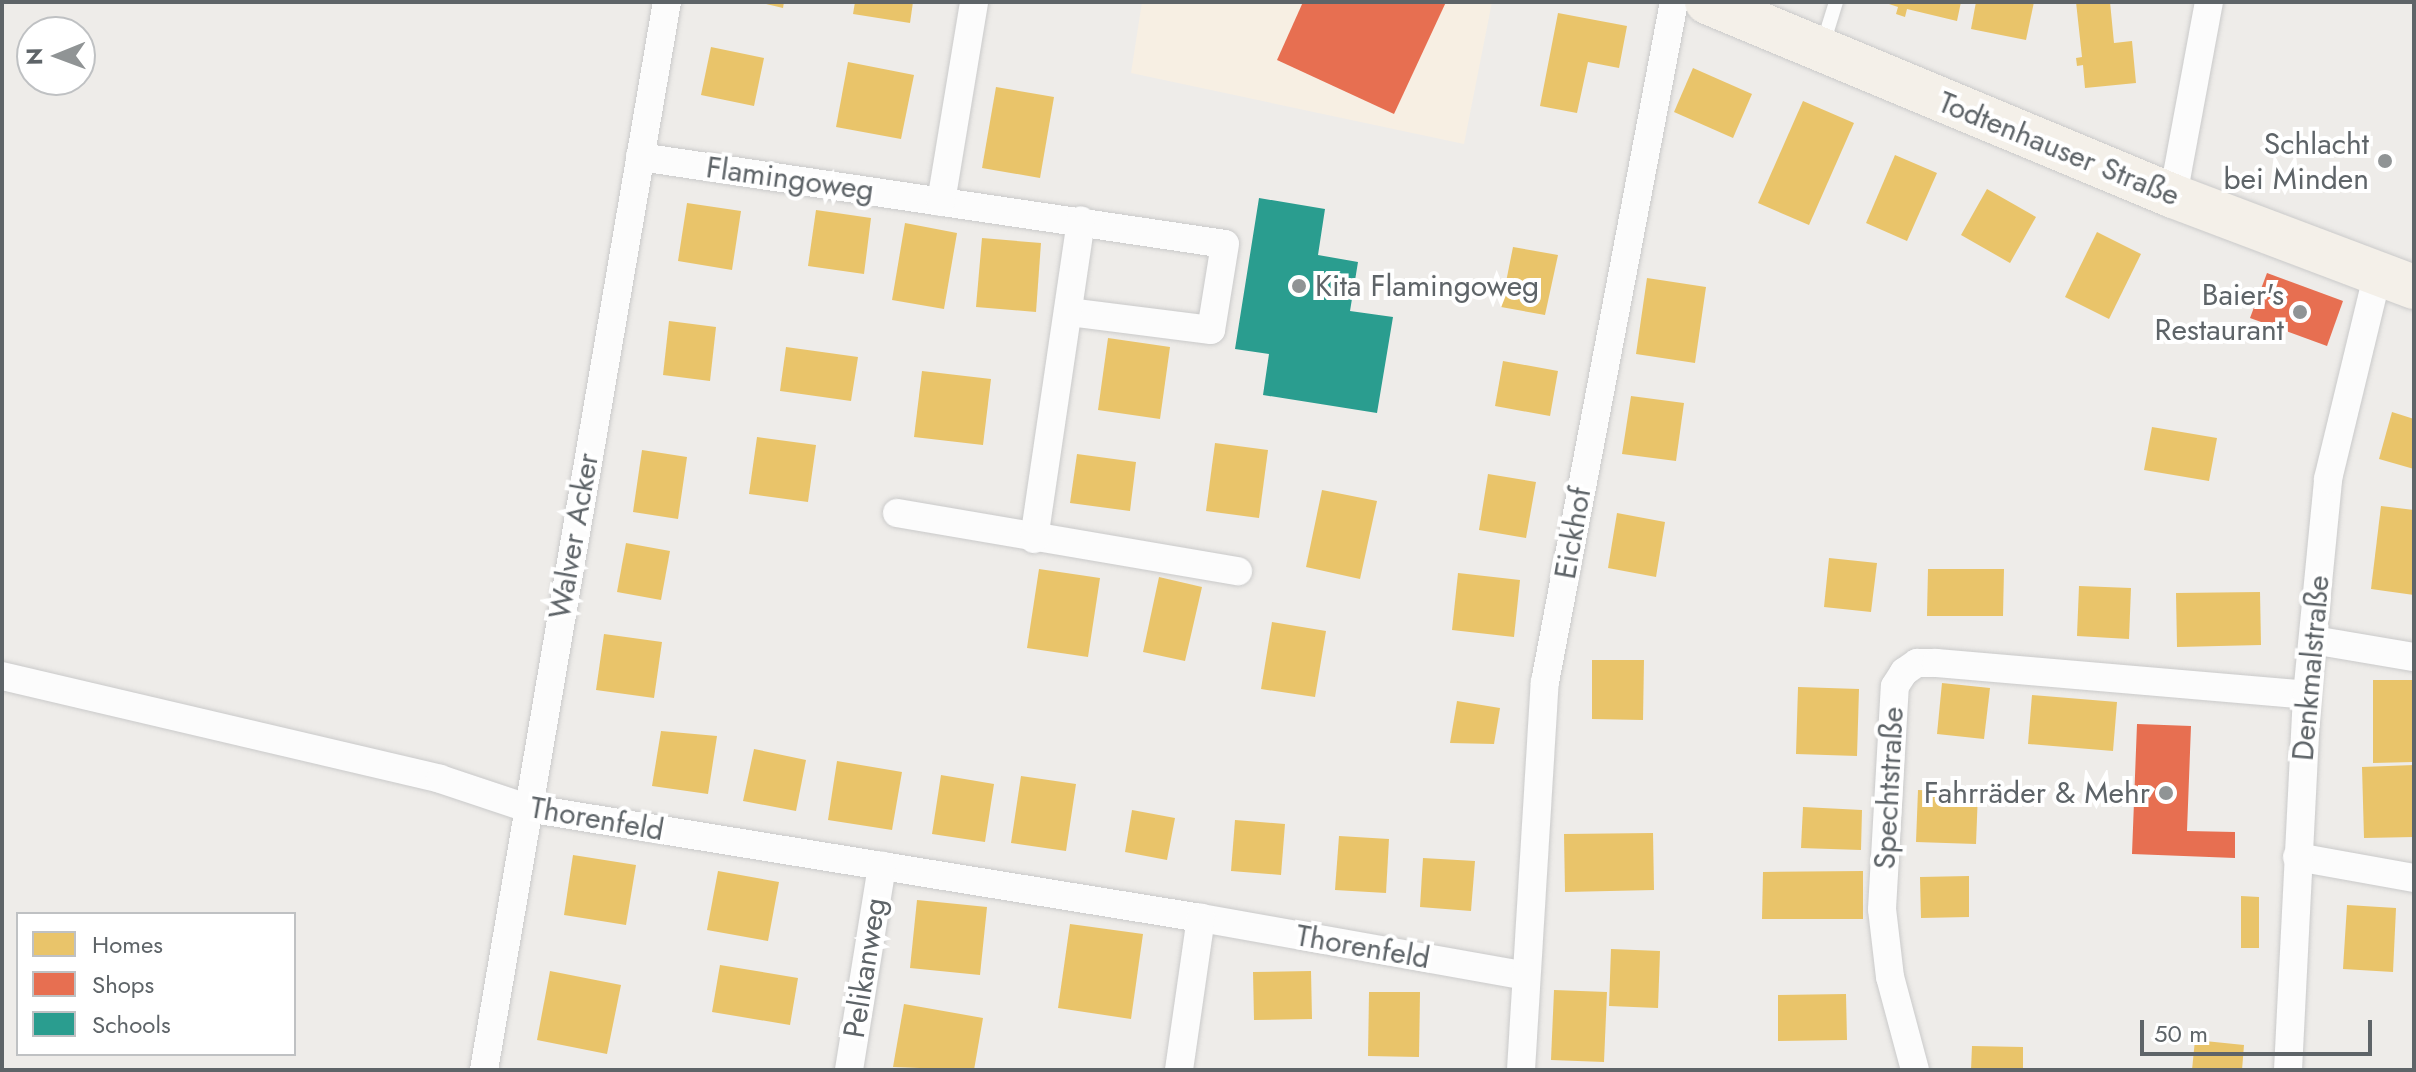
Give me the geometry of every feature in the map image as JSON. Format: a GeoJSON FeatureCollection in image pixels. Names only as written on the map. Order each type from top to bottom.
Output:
{"type":"FeatureCollection","features":[{"type":"Feature","properties":{"kind":"main road","name":"Todtenhauser Straße"},"geometry":{"type":"LineString","coordinates":[[1707,2],[2173,196],[2396,280]]}},
{"type":"Feature","properties":{"kind":"street","name":"Walver Acker"},"geometry":{"type":"LineString","coordinates":[[484,1070],[667,2]]}},
{"type":"Feature","properties":{"kind":"street"},"geometry":{"type":"LineString","coordinates":[[941,202],[974,2]]}},
{"type":"Feature","properties":{"kind":"street","name":"Eickhof"},"geometry":{"type":"LineString","coordinates":[[1521,1070],[1545,682],[1674,2]]}},
{"type":"Feature","properties":{"kind":"street"},"geometry":{"type":"LineString","coordinates":[[2173,196],[2209,2]]}},
{"type":"Feature","properties":{"kind":"street","name":"Flamingoweg"},"geometry":{"type":"LineString","coordinates":[[640,157],[1081,220],[1225,244],[1211,330],[1068,312]]}},
{"type":"Feature","properties":{"kind":"street"},"geometry":{"type":"LineString","coordinates":[[1034,539],[1081,220]]}},
{"type":"Feature","properties":{"kind":"street","name":"Denkmalstraße"},"geometry":{"type":"LineString","coordinates":[[2288,1070],[2307,695],[2328,479],[2396,280]]}},
{"type":"Feature","properties":{"kind":"street"},"geometry":{"type":"LineString","coordinates":[[897,513],[1034,539],[1238,571]]}},
{"type":"Feature","properties":{"kind":"street"},"geometry":{"type":"LineString","coordinates":[[2313,640],[2414,657]]}},
{"type":"Feature","properties":{"kind":"street","name":"Spechtstraße"},"geometry":{"type":"LineString","coordinates":[[1915,1070],[1890,977],[1882,909],[1895,686],[1904,672],[1917,663],[1936,663],[2307,695]]}},
{"type":"Feature","properties":{"kind":"street","name":"Thorenfeld"},"geometry":{"type":"LineString","coordinates":[[2,676],[440,779],[527,808],[1201,918],[1525,976]]}},
{"type":"Feature","properties":{"kind":"street"},"geometry":{"type":"LineString","coordinates":[[2297,857],[2414,878]]}},
{"type":"Feature","properties":{"kind":"street","name":"Pelikanweg"},"geometry":{"type":"LineString","coordinates":[[849,1070],[882,866]]}},
{"type":"Feature","properties":{"kind":"street"},"geometry":{"type":"LineString","coordinates":[[1179,1070],[1201,918]]}},
{"type":"Feature","properties":{"kind":"lane"},"geometry":{"type":"LineString","coordinates":[[1820,51],[1836,2]]}},
{"type":"Feature","properties":{"kind":"shaded area"},"geometry":{"type":"Polygon","coordinates":[[[1142,2],[1492,2],[1464,144],[1131,73],[1142,2]]]}},
{"type":"Feature","properties":{"kind":"building: Homes"},"geometry":{"type":"Polygon","coordinates":[[[758,2],[784,2],[783,8],[758,2]]]}},
{"type":"Feature","properties":{"kind":"building: Homes"},"geometry":{"type":"Polygon","coordinates":[[[855,2],[913,2],[910,23],[853,14],[855,2]]]}},
{"type":"Feature","properties":{"kind":"building: Homes"},"geometry":{"type":"Polygon","coordinates":[[[1883,2],[1961,2],[1957,21],[1907,9],[1905,17],[1896,14],[1898,7],[1883,2]]]}},
{"type":"Feature","properties":{"kind":"building: Homes"},"geometry":{"type":"Polygon","coordinates":[[[1976,2],[2034,2],[2026,40],[1971,29],[1976,2]]]}},
{"type":"Feature","properties":{"kind":"building: Homes"},"geometry":{"type":"Polygon","coordinates":[[[2076,2],[2110,2],[2114,43],[2132,41],[2136,83],[2085,88],[2083,65],[2077,66],[2076,58],[2082,57],[2076,2]]]}},
{"type":"Feature","properties":{"kind":"building: Homes"},"geometry":{"type":"Polygon","coordinates":[[[1558,13],[1627,26],[1619,68],[1588,62],[1577,113],[1540,106],[1558,13]]]}},
{"type":"Feature","properties":{"kind":"building: Homes"},"geometry":{"type":"Polygon","coordinates":[[[711,47],[764,58],[754,106],[701,95],[711,47]]]}},
{"type":"Feature","properties":{"kind":"building: Homes"},"geometry":{"type":"Polygon","coordinates":[[[848,62],[914,75],[901,139],[836,127],[848,62]]]}},
{"type":"Feature","properties":{"kind":"building: Homes"},"geometry":{"type":"Polygon","coordinates":[[[1693,68],[1752,94],[1733,138],[1674,112],[1693,68]]]}},
{"type":"Feature","properties":{"kind":"building: Homes"},"geometry":{"type":"Polygon","coordinates":[[[996,87],[1054,97],[1040,178],[982,168],[996,87]]]}},
{"type":"Feature","properties":{"kind":"building: Homes"},"geometry":{"type":"Polygon","coordinates":[[[1803,101],[1854,123],[1809,225],[1758,203],[1803,101]]]}},
{"type":"Feature","properties":{"kind":"building: Homes"},"geometry":{"type":"Polygon","coordinates":[[[1895,155],[1937,173],[1907,241],[1866,223],[1895,155]]]}},
{"type":"Feature","properties":{"kind":"building: Homes"},"geometry":{"type":"Polygon","coordinates":[[[1987,189],[2036,217],[2010,263],[1961,235],[1987,189]]]}},
{"type":"Feature","properties":{"kind":"building: Homes"},"geometry":{"type":"Polygon","coordinates":[[[687,203],[741,211],[732,270],[678,261],[687,203]]]}},
{"type":"Feature","properties":{"kind":"building: Homes"},"geometry":{"type":"Polygon","coordinates":[[[816,210],[871,218],[864,274],[808,266],[816,210]]]}},
{"type":"Feature","properties":{"kind":"building: Homes"},"geometry":{"type":"Polygon","coordinates":[[[905,223],[957,233],[944,309],[892,300],[905,223]]]}},
{"type":"Feature","properties":{"kind":"building: Homes"},"geometry":{"type":"Polygon","coordinates":[[[2097,232],[2141,254],[2109,319],[2065,297],[2097,232]]]}},
{"type":"Feature","properties":{"kind":"building: Homes"},"geometry":{"type":"Polygon","coordinates":[[[982,238],[1041,243],[1036,312],[976,307],[982,238]]]}},
{"type":"Feature","properties":{"kind":"building: Homes"},"geometry":{"type":"Polygon","coordinates":[[[1513,247],[1558,255],[1545,315],[1501,307],[1513,247]]]}},
{"type":"Feature","properties":{"kind":"building: Homes"},"geometry":{"type":"Polygon","coordinates":[[[1647,278],[1706,287],[1695,363],[1636,354],[1647,278]]]}},
{"type":"Feature","properties":{"kind":"building: Homes"},"geometry":{"type":"Polygon","coordinates":[[[669,321],[716,327],[710,381],[663,375],[669,321]]]}},
{"type":"Feature","properties":{"kind":"building: Homes"},"geometry":{"type":"Polygon","coordinates":[[[1108,338],[1170,347],[1160,419],[1098,410],[1108,338]]]}},
{"type":"Feature","properties":{"kind":"building: Homes"},"geometry":{"type":"Polygon","coordinates":[[[786,347],[858,357],[851,401],[780,391],[786,347]]]}},
{"type":"Feature","properties":{"kind":"building: Homes"},"geometry":{"type":"Polygon","coordinates":[[[1503,361],[1558,371],[1550,416],[1495,406],[1503,361]]]}},
{"type":"Feature","properties":{"kind":"building: Homes"},"geometry":{"type":"Polygon","coordinates":[[[922,371],[991,379],[983,445],[914,437],[922,371]]]}},
{"type":"Feature","properties":{"kind":"building: Homes"},"geometry":{"type":"Polygon","coordinates":[[[1631,396],[1684,403],[1676,461],[1622,454],[1631,396]]]}},
{"type":"Feature","properties":{"kind":"building: Homes"},"geometry":{"type":"Polygon","coordinates":[[[2392,412],[2414,419],[2414,469],[2379,459],[2392,412]]]}},
{"type":"Feature","properties":{"kind":"building: Homes"},"geometry":{"type":"Polygon","coordinates":[[[2152,427],[2217,438],[2209,481],[2144,470],[2152,427]]]}},
{"type":"Feature","properties":{"kind":"building: Homes"},"geometry":{"type":"Polygon","coordinates":[[[757,437],[816,445],[808,502],[749,494],[757,437]]]}},
{"type":"Feature","properties":{"kind":"building: Homes"},"geometry":{"type":"Polygon","coordinates":[[[1215,443],[1268,450],[1259,518],[1206,511],[1215,443]]]}},
{"type":"Feature","properties":{"kind":"building: Homes"},"geometry":{"type":"Polygon","coordinates":[[[642,450],[687,457],[678,519],[633,512],[642,450]]]}},
{"type":"Feature","properties":{"kind":"building: Homes"},"geometry":{"type":"Polygon","coordinates":[[[1077,454],[1136,462],[1130,511],[1070,503],[1077,454]]]}},
{"type":"Feature","properties":{"kind":"building: Homes"},"geometry":{"type":"Polygon","coordinates":[[[1488,474],[1536,482],[1526,538],[1479,530],[1488,474]]]}},
{"type":"Feature","properties":{"kind":"building: Homes"},"geometry":{"type":"Polygon","coordinates":[[[1322,490],[1377,501],[1360,579],[1306,567],[1322,490]]]}},
{"type":"Feature","properties":{"kind":"building: Homes"},"geometry":{"type":"Polygon","coordinates":[[[2381,506],[2414,510],[2414,595],[2371,589],[2381,506]]]}},
{"type":"Feature","properties":{"kind":"building: Homes"},"geometry":{"type":"Polygon","coordinates":[[[1617,513],[1665,522],[1656,577],[1608,568],[1617,513]]]}},
{"type":"Feature","properties":{"kind":"building: Homes"},"geometry":{"type":"Polygon","coordinates":[[[626,543],[670,551],[661,600],[617,592],[626,543]]]}},
{"type":"Feature","properties":{"kind":"building: Homes"},"geometry":{"type":"Polygon","coordinates":[[[1829,558],[1877,563],[1871,612],[1824,607],[1829,558]]]}},
{"type":"Feature","properties":{"kind":"building: Homes"},"geometry":{"type":"Polygon","coordinates":[[[1039,569],[1100,578],[1088,657],[1027,648],[1039,569]]]}},
{"type":"Feature","properties":{"kind":"building: Homes"},"geometry":{"type":"Polygon","coordinates":[[[1928,569],[2004,569],[2003,616],[1927,616],[1928,569]]]}},
{"type":"Feature","properties":{"kind":"building: Homes"},"geometry":{"type":"Polygon","coordinates":[[[1458,573],[1520,580],[1514,637],[1452,630],[1458,573]]]}},
{"type":"Feature","properties":{"kind":"building: Homes"},"geometry":{"type":"Polygon","coordinates":[[[1159,577],[1202,587],[1185,661],[1143,652],[1159,577]]]}},
{"type":"Feature","properties":{"kind":"building: Homes"},"geometry":{"type":"Polygon","coordinates":[[[2079,586],[2131,588],[2129,639],[2077,636],[2079,586]]]}},
{"type":"Feature","properties":{"kind":"building: Homes"},"geometry":{"type":"Polygon","coordinates":[[[2260,592],[2261,645],[2177,647],[2176,593],[2260,592]]]}},
{"type":"Feature","properties":{"kind":"building: Homes"},"geometry":{"type":"Polygon","coordinates":[[[1272,622],[1326,631],[1315,697],[1261,689],[1272,622]]]}},
{"type":"Feature","properties":{"kind":"building: Homes"},"geometry":{"type":"Polygon","coordinates":[[[604,634],[662,642],[654,698],[596,690],[604,634]]]}},
{"type":"Feature","properties":{"kind":"building: Homes"},"geometry":{"type":"Polygon","coordinates":[[[1592,660],[1644,660],[1643,720],[1592,719],[1592,660]]]}},
{"type":"Feature","properties":{"kind":"building: Homes"},"geometry":{"type":"Polygon","coordinates":[[[2373,680],[2414,680],[2414,762],[2373,763],[2373,680]]]}},
{"type":"Feature","properties":{"kind":"building: Homes"},"geometry":{"type":"Polygon","coordinates":[[[1942,683],[1990,688],[1984,739],[1937,734],[1942,683]]]}},
{"type":"Feature","properties":{"kind":"building: Homes"},"geometry":{"type":"Polygon","coordinates":[[[1798,687],[1859,689],[1857,756],[1796,754],[1798,687]]]}},
{"type":"Feature","properties":{"kind":"building: Homes"},"geometry":{"type":"Polygon","coordinates":[[[2032,695],[2117,702],[2113,751],[2028,744],[2032,695]]]}},
{"type":"Feature","properties":{"kind":"building: Homes"},"geometry":{"type":"Polygon","coordinates":[[[1457,701],[1500,708],[1494,744],[1450,743],[1457,701]]]}},
{"type":"Feature","properties":{"kind":"building: Homes"},"geometry":{"type":"Polygon","coordinates":[[[661,731],[717,736],[708,794],[652,786],[661,731]]]}},
{"type":"Feature","properties":{"kind":"building: Homes"},"geometry":{"type":"Polygon","coordinates":[[[754,749],[806,760],[796,811],[743,801],[754,749]]]}},
{"type":"Feature","properties":{"kind":"building: Homes"},"geometry":{"type":"Polygon","coordinates":[[[837,761],[902,772],[892,830],[828,820],[837,761]]]}},
{"type":"Feature","properties":{"kind":"building: Homes"},"geometry":{"type":"Polygon","coordinates":[[[2414,765],[2414,837],[2364,838],[2362,767],[2414,765]]]}},
{"type":"Feature","properties":{"kind":"building: Homes"},"geometry":{"type":"Polygon","coordinates":[[[941,775],[994,784],[985,842],[932,834],[941,775]]]}},
{"type":"Feature","properties":{"kind":"building: Homes"},"geometry":{"type":"Polygon","coordinates":[[[1021,776],[1076,784],[1066,851],[1011,843],[1021,776]]]}},
{"type":"Feature","properties":{"kind":"building: Homes"},"geometry":{"type":"Polygon","coordinates":[[[1918,790],[1978,792],[1976,844],[1916,842],[1918,790]]]}},
{"type":"Feature","properties":{"kind":"building: Homes"},"geometry":{"type":"Polygon","coordinates":[[[1803,807],[1862,810],[1861,850],[1801,848],[1803,807]]]}},
{"type":"Feature","properties":{"kind":"building: Homes"},"geometry":{"type":"Polygon","coordinates":[[[1132,810],[1175,818],[1167,860],[1125,852],[1132,810]]]}},
{"type":"Feature","properties":{"kind":"building: Homes"},"geometry":{"type":"Polygon","coordinates":[[[1235,820],[1285,824],[1281,875],[1231,871],[1235,820]]]}},
{"type":"Feature","properties":{"kind":"building: Homes"},"geometry":{"type":"Polygon","coordinates":[[[1653,833],[1654,890],[1565,892],[1564,834],[1653,833]]]}},
{"type":"Feature","properties":{"kind":"building: Homes"},"geometry":{"type":"Polygon","coordinates":[[[1339,836],[1389,839],[1386,893],[1335,890],[1339,836]]]}},
{"type":"Feature","properties":{"kind":"building: Homes"},"geometry":{"type":"Polygon","coordinates":[[[573,855],[636,865],[626,925],[564,915],[573,855]]]}},
{"type":"Feature","properties":{"kind":"building: Homes"},"geometry":{"type":"Polygon","coordinates":[[[1423,858],[1475,861],[1471,911],[1420,907],[1423,858]]]}},
{"type":"Feature","properties":{"kind":"building: Homes"},"geometry":{"type":"Polygon","coordinates":[[[718,871],[779,882],[768,941],[707,930],[718,871]]]}},
{"type":"Feature","properties":{"kind":"building: Homes"},"geometry":{"type":"Polygon","coordinates":[[[1863,871],[1863,919],[1762,919],[1763,872],[1863,871]]]}},
{"type":"Feature","properties":{"kind":"building: Homes"},"geometry":{"type":"Polygon","coordinates":[[[1969,876],[1969,917],[1921,918],[1920,877],[1969,876]]]}},
{"type":"Feature","properties":{"kind":"building: Homes"},"geometry":{"type":"Polygon","coordinates":[[[2241,896],[2259,897],[2259,948],[2241,948],[2241,896]]]}},
{"type":"Feature","properties":{"kind":"building: Homes"},"geometry":{"type":"Polygon","coordinates":[[[917,900],[987,907],[980,975],[910,968],[917,900]]]}},
{"type":"Feature","properties":{"kind":"building: Homes"},"geometry":{"type":"Polygon","coordinates":[[[2347,905],[2396,908],[2393,972],[2343,969],[2347,905]]]}},
{"type":"Feature","properties":{"kind":"building: Homes"},"geometry":{"type":"Polygon","coordinates":[[[1070,924],[1143,934],[1131,1019],[1058,1008],[1070,924]]]}},
{"type":"Feature","properties":{"kind":"building: Homes"},"geometry":{"type":"Polygon","coordinates":[[[1611,949],[1660,951],[1658,1008],[1609,1006],[1611,949]]]}},
{"type":"Feature","properties":{"kind":"building: Homes"},"geometry":{"type":"Polygon","coordinates":[[[720,965],[798,978],[790,1025],[712,1012],[720,965]]]}},
{"type":"Feature","properties":{"kind":"building: Homes"},"geometry":{"type":"Polygon","coordinates":[[[550,971],[621,985],[607,1054],[537,1040],[550,971]]]}},
{"type":"Feature","properties":{"kind":"building: Homes"},"geometry":{"type":"Polygon","coordinates":[[[1311,971],[1312,1019],[1254,1020],[1253,972],[1311,971]]]}},
{"type":"Feature","properties":{"kind":"building: Homes"},"geometry":{"type":"Polygon","coordinates":[[[1554,990],[1607,992],[1604,1062],[1551,1060],[1554,990]]]}},
{"type":"Feature","properties":{"kind":"building: Homes"},"geometry":{"type":"Polygon","coordinates":[[[1369,992],[1420,992],[1419,1057],[1368,1056],[1369,992]]]}},
{"type":"Feature","properties":{"kind":"building: Homes"},"geometry":{"type":"Polygon","coordinates":[[[1846,994],[1847,1040],[1778,1041],[1778,995],[1846,994]]]}},
{"type":"Feature","properties":{"kind":"building: Homes"},"geometry":{"type":"Polygon","coordinates":[[[904,1004],[983,1018],[974,1070],[893,1067],[904,1004]]]}},
{"type":"Feature","properties":{"kind":"building: Homes"},"geometry":{"type":"Polygon","coordinates":[[[2195,1040],[2244,1045],[2242,1070],[2192,1070],[2195,1040]]]}},
{"type":"Feature","properties":{"kind":"building: Homes"},"geometry":{"type":"Polygon","coordinates":[[[1972,1046],[2023,1047],[2023,1070],[1971,1070],[1972,1046]]]}},
{"type":"Feature","properties":{"kind":"building: Shops"},"geometry":{"type":"Polygon","coordinates":[[[1303,2],[1446,2],[1394,114],[1277,60],[1303,2]]]}},
{"type":"Feature","properties":{"kind":"building: Shops"},"geometry":{"type":"Polygon","coordinates":[[[2267,273],[2343,301],[2327,346],[2250,318],[2267,273]]]}},
{"type":"Feature","properties":{"kind":"building: Shops"},"geometry":{"type":"Polygon","coordinates":[[[2137,724],[2191,726],[2187,831],[2235,832],[2235,858],[2132,854],[2137,724]]]}},
{"type":"Feature","properties":{"kind":"building: Schools","name":"Kita Flamingoweg"},"geometry":{"type":"Polygon","coordinates":[[[1259,198],[1325,209],[1318,255],[1358,262],[1350,311],[1393,317],[1377,413],[1263,395],[1269,354],[1235,349],[1259,198]]]}},
{"type":"Feature","properties":{"kind":"place","name":"Schlacht bei Minden"},"geometry":{"type":"Point","coordinates":[2385,161]}},
{"type":"Feature","properties":{"kind":"place","name":"Kita Flamingoweg"},"geometry":{"type":"Point","coordinates":[1299,286]}},
{"type":"Feature","properties":{"kind":"place","name":"Baier's Restaurant"},"geometry":{"type":"Point","coordinates":[2300,312]}},
{"type":"Feature","properties":{"kind":"place","name":"Fahrräder & Mehr"},"geometry":{"type":"Point","coordinates":[2166,793]}}]}
